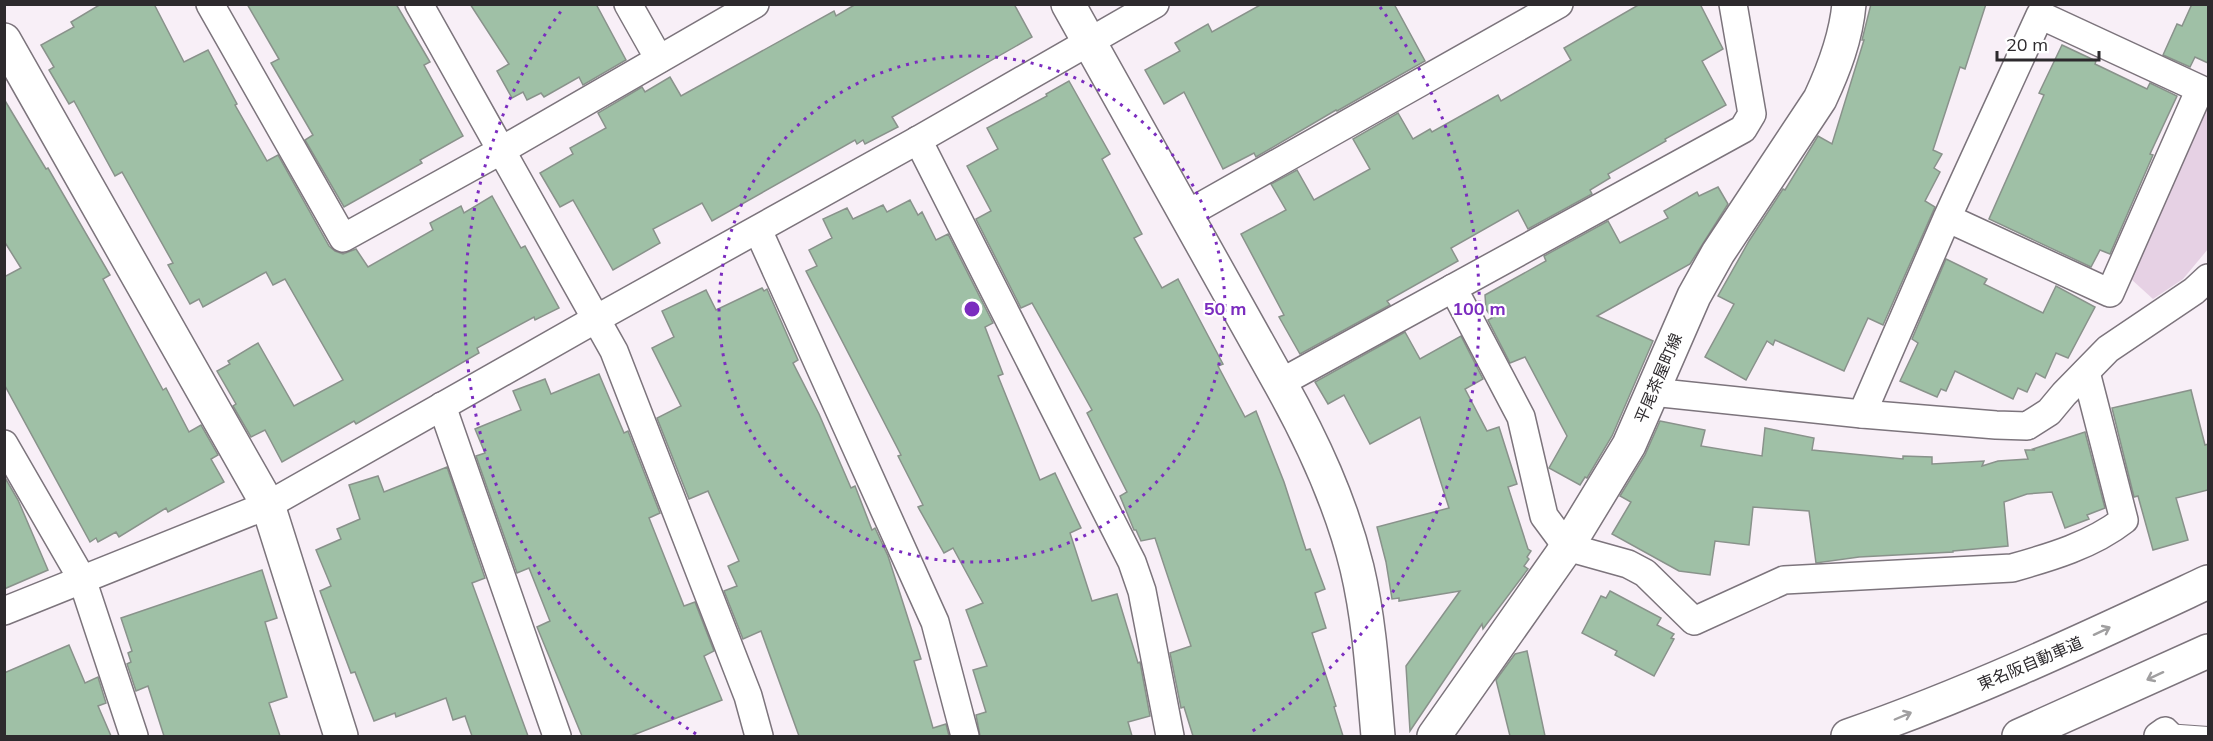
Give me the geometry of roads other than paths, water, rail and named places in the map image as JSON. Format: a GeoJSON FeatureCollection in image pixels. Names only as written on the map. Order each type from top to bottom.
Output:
{"type":"FeatureCollection","features":[{"type":"Feature","properties":{"kind":"main road"},"geometry":{"type":"LineString","coordinates":[[1068,4],[1280,382],[1323,467],[1338,505],[1357,568],[1368,631],[1377,736]]}},
{"type":"Feature","properties":{"kind":"main road","name":"平尾茶屋町線"},"geometry":{"type":"LineString","coordinates":[[1434,736],[1567,547],[1629,445],[1694,296],[1718,253],[1820,99],[1845,35],[1849,4]]}},
{"type":"Feature","properties":{"kind":"main road"},"geometry":{"type":"LineString","coordinates":[[4,39],[268,505],[341,736]]}},
{"type":"Feature","properties":{"kind":"main road","name":"東名阪自動車道"},"geometry":{"type":"LineString","coordinates":[[1848,736],[1886,723],[2058,652],[2208,582]]}},
{"type":"Feature","properties":{"kind":"main road"},"geometry":{"type":"LineString","coordinates":[[2019,736],[2208,651]]}},
{"type":"Feature","properties":{"kind":"street"},"geometry":{"type":"LineString","coordinates":[[210,4],[343,238],[502,150],[755,4]]}},
{"type":"Feature","properties":{"kind":"street"},"geometry":{"type":"LineString","coordinates":[[419,4],[614,351],[748,696],[759,736]]}},
{"type":"Feature","properties":{"kind":"street"},"geometry":{"type":"LineString","coordinates":[[628,4],[659,59]]}},
{"type":"Feature","properties":{"kind":"street"},"geometry":{"type":"LineString","coordinates":[[4,611],[268,505],[918,140],[1155,4]]}},
{"type":"Feature","properties":{"kind":"street"},"geometry":{"type":"LineString","coordinates":[[1186,214],[1559,4]]}},
{"type":"Feature","properties":{"kind":"street"},"geometry":{"type":"LineString","coordinates":[[1280,382],[1743,129],[1752,114],[1733,4]]}},
{"type":"Feature","properties":{"kind":"street"},"geometry":{"type":"LineString","coordinates":[[1862,414],[1947,218],[2040,15],[2200,89],[2110,293],[1947,218]]}},
{"type":"Feature","properties":{"kind":"street"},"geometry":{"type":"LineString","coordinates":[[918,140],[1132,562],[1142,591],[1170,736]]}},
{"type":"Feature","properties":{"kind":"street"},"geometry":{"type":"LineString","coordinates":[[758,230],[934,622],[965,736]]}},
{"type":"Feature","properties":{"kind":"street"},"geometry":{"type":"LineString","coordinates":[[1653,392],[1862,414],[2027,426],[2049,412],[2108,349],[2194,291],[2208,278]]}},
{"type":"Feature","properties":{"kind":"street"},"geometry":{"type":"LineString","coordinates":[[1453,288],[1521,417],[1544,516],[1567,547],[1628,564],[1645,573],[1694,621],[1784,580],[2012,568],[2046,559],[2107,533],[2124,520],[2086,372]]}},
{"type":"Feature","properties":{"kind":"street"},"geometry":{"type":"LineString","coordinates":[[442,406],[557,736]]}},
{"type":"Feature","properties":{"kind":"street"},"geometry":{"type":"LineString","coordinates":[[4,444],[82,579],[134,736]]}},
{"type":"Feature","properties":{"kind":"lane"},"geometry":{"type":"LineString","coordinates":[[2164,735],[2208,734]]}}]}
